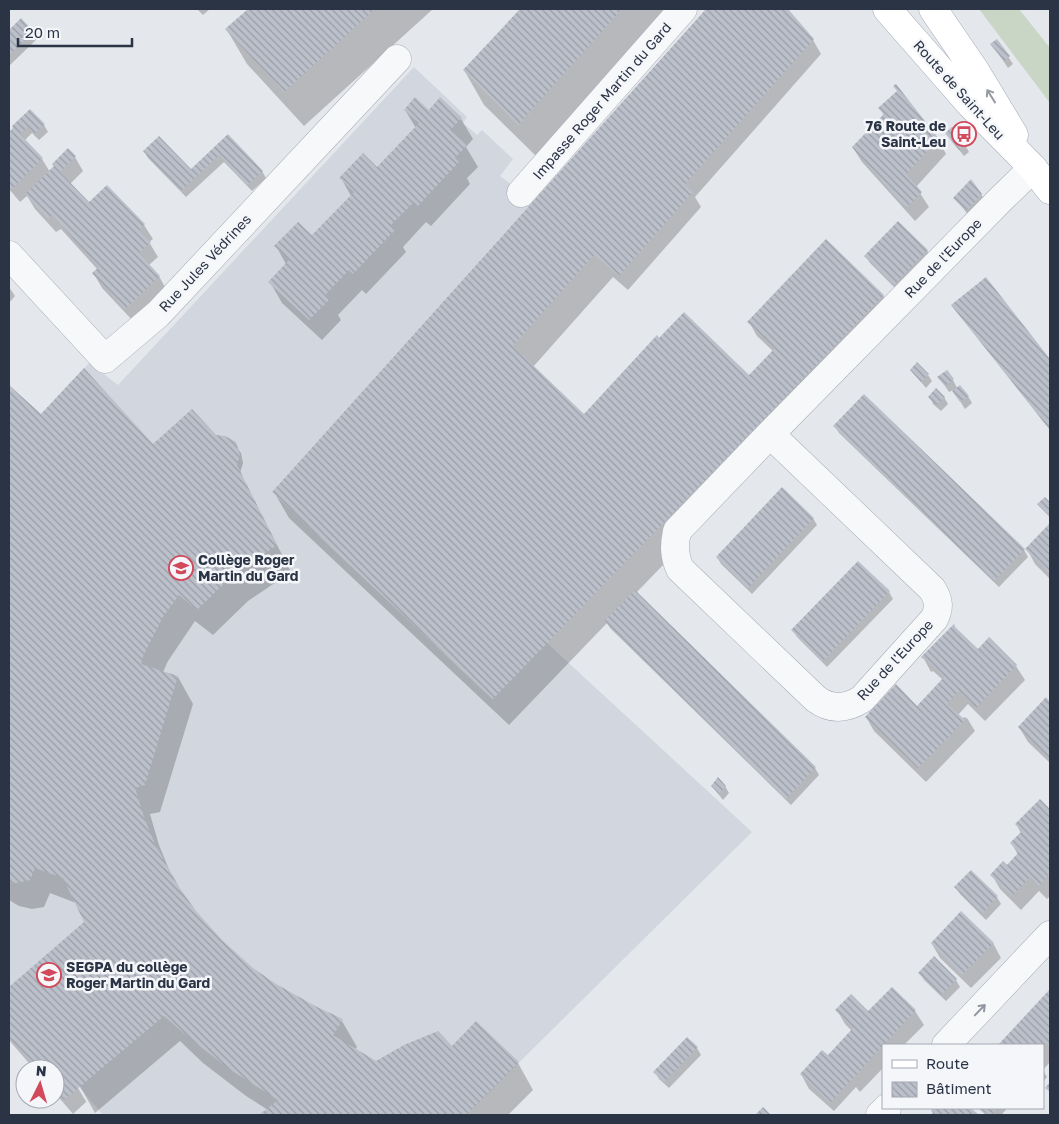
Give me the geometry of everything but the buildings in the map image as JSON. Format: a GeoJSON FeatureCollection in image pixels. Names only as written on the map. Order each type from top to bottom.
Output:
{"type":"FeatureCollection","features":[{"type":"Feature","properties":{"kind":"main road","name":"Route de Saint-Leu"},"geometry":{"type":"LineString","coordinates":[[887,9],[971,105],[1033,168],[1050,190]]}},
{"type":"Feature","properties":{"kind":"main road","name":"Route de Saint-Leu"},"geometry":{"type":"LineString","coordinates":[[932,9],[976,72],[1033,168]]}},
{"type":"Feature","properties":{"kind":"street","name":"Impasse Roger Martin du Gard"},"geometry":{"type":"LineString","coordinates":[[521,193],[683,9]]}},
{"type":"Feature","properties":{"kind":"street","name":"Rue Jules Védrines"},"geometry":{"type":"LineString","coordinates":[[9,255],[105,359],[158,314],[397,59]]}},
{"type":"Feature","properties":{"kind":"street","name":"Rue de l'Europe"},"geometry":{"type":"LineString","coordinates":[[770,434],[932,589],[938,602],[939,608],[934,619],[862,699],[846,707],[829,707],[816,699],[680,569],[676,560],[674,543],[677,532],[770,434],[1033,168]]}},
{"type":"Feature","properties":{"kind":"street"},"geometry":{"type":"LineString","coordinates":[[947,1044],[1050,935]]}},
{"type":"Feature","properties":{"kind":"shaded area","name":"Collège Roger Martin du Gard"},"geometry":{"type":"Polygon","coordinates":[[[414,67],[467,117],[463,123],[477,135],[482,130],[513,159],[500,176],[533,201],[272,492],[492,699],[547,643],[752,832],[466,1115],[103,1115],[65,1071],[65,1059],[55,1059],[9,1005],[9,448],[89,363],[118,385],[414,67]]]}},
{"type":"Feature","properties":{"kind":"green space"},"geometry":{"type":"Polygon","coordinates":[[[979,9],[1019,9],[1050,48],[1050,103],[979,9]]]}},
{"type":"Feature","properties":{"kind":"place","name":"76 Route de Saint-Leu"},"geometry":{"type":"Point","coordinates":[964,134]}},
{"type":"Feature","properties":{"kind":"place","name":"Collège Roger Martin du Gard"},"geometry":{"type":"Point","coordinates":[181,568]}},
{"type":"Feature","properties":{"kind":"place","name":"SEGPA du collège Roger Martin du Gard"},"geometry":{"type":"Point","coordinates":[49,975]}}]}
